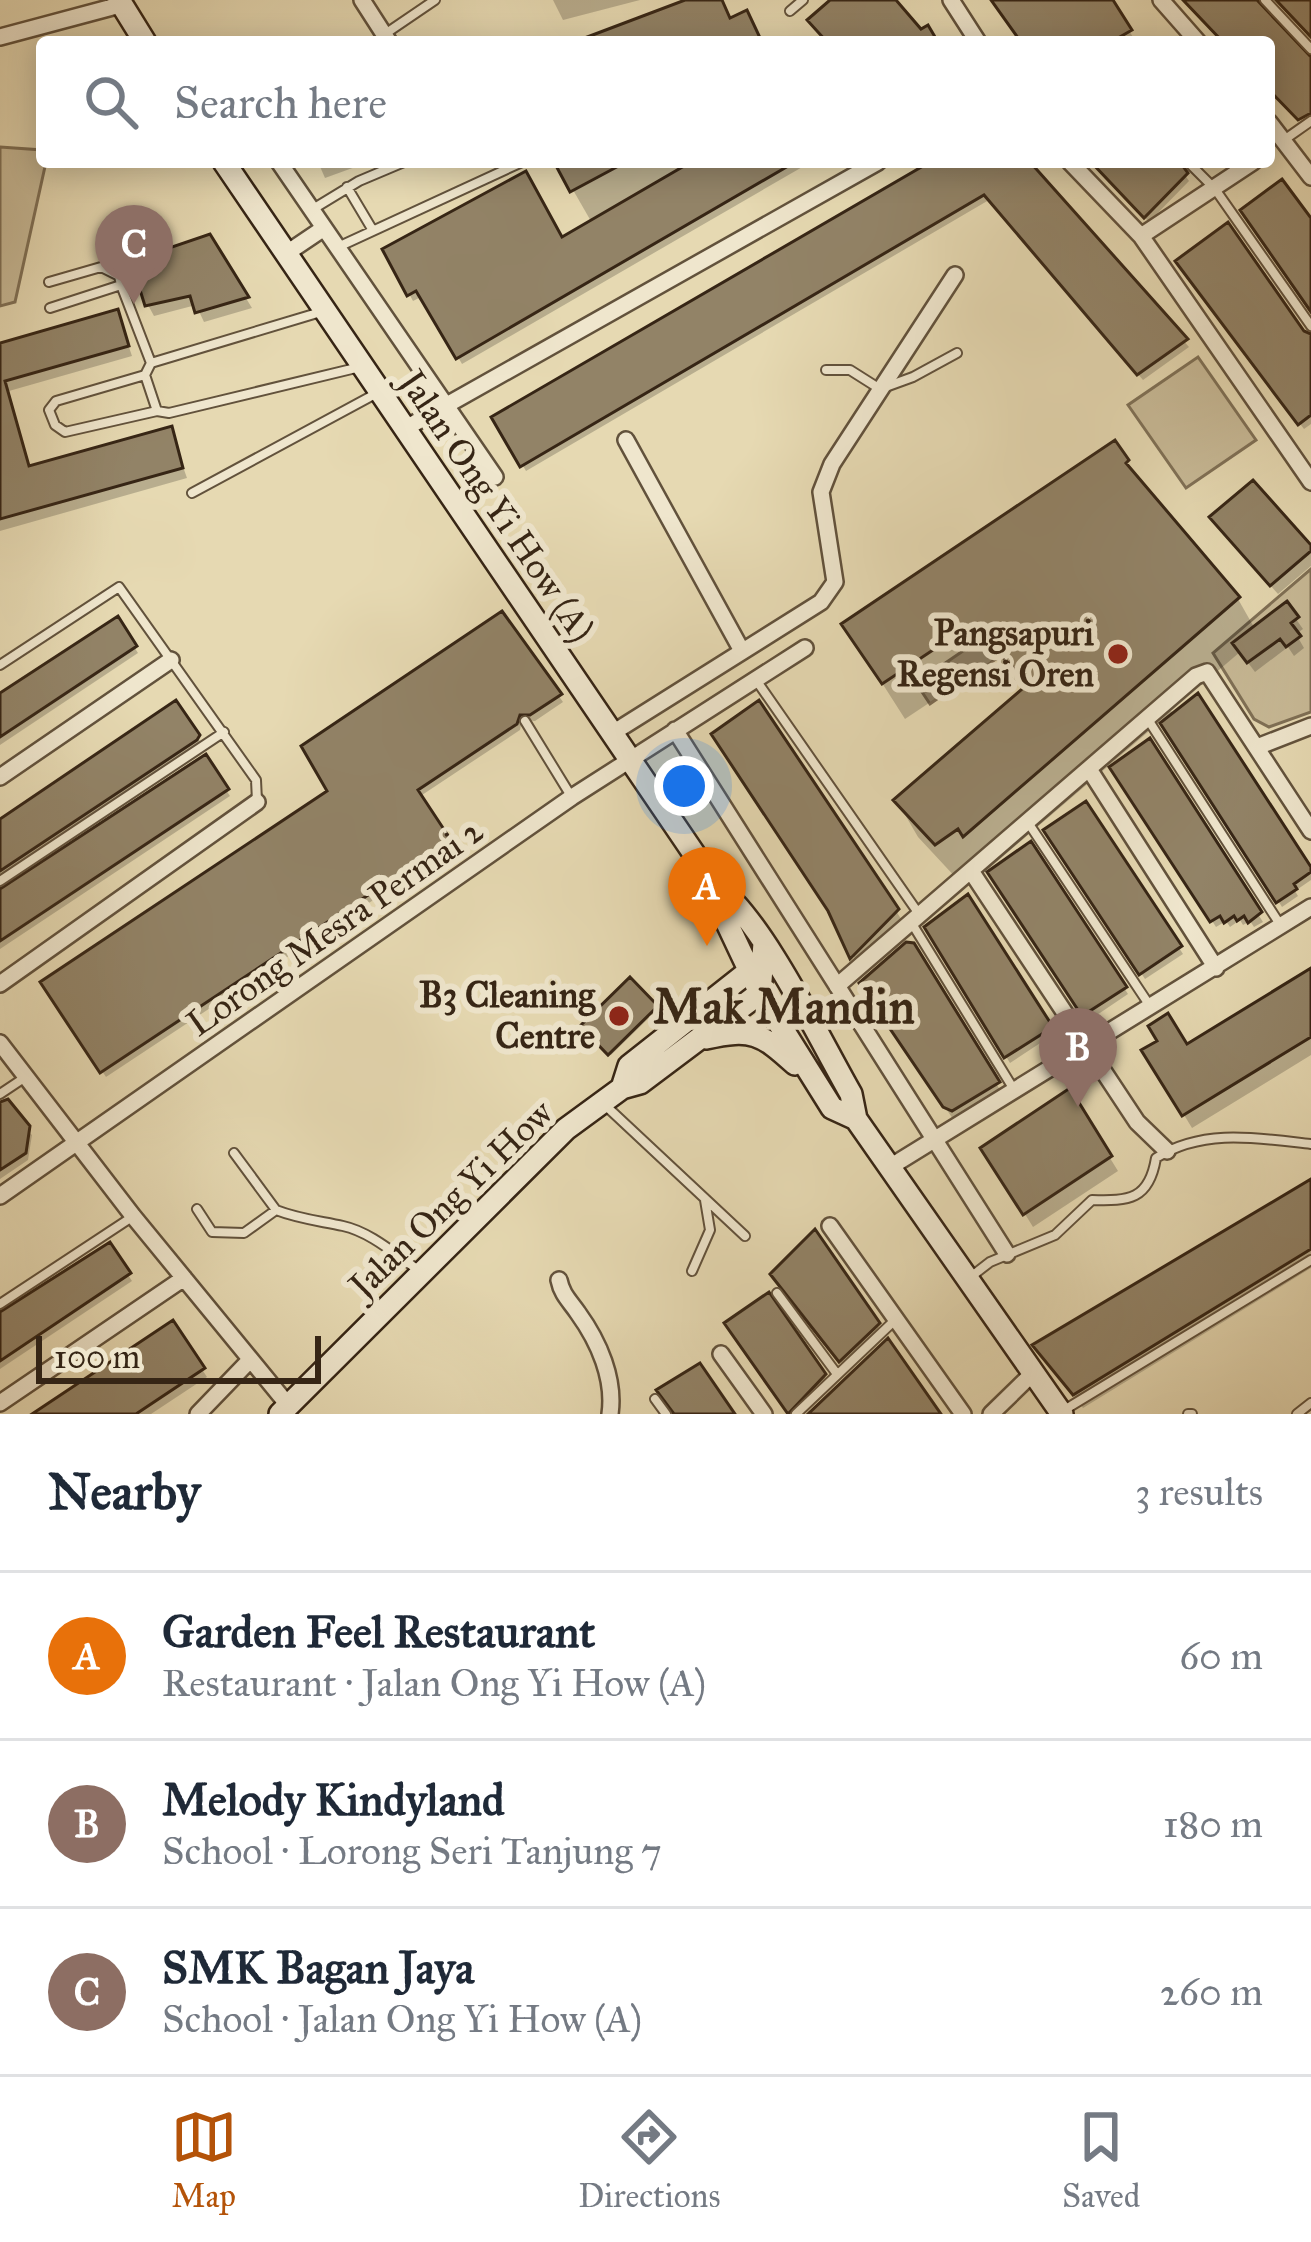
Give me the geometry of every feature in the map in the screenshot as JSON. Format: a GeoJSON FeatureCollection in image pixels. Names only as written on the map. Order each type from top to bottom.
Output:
{"type":"FeatureCollection","features":[{"type":"Feature","properties":{"kind":"main road"},"geometry":{"type":"LineString","coordinates":[[120,2],[141,36]]}},
{"type":"Feature","properties":{"kind":"main road","name":"Jalan Ong Yi How (A)"},"geometry":{"type":"LineString","coordinates":[[228,168],[628,760],[716,886],[730,896],[764,943]]}},
{"type":"Feature","properties":{"kind":"main road","name":"Jalan Ong Yi How (A)"},"geometry":{"type":"LineString","coordinates":[[716,886],[718,904],[756,981]]}},
{"type":"Feature","properties":{"kind":"main road"},"geometry":{"type":"LineString","coordinates":[[715,995],[737,941]]}},
{"type":"Feature","properties":{"kind":"main road"},"geometry":{"type":"LineString","coordinates":[[764,943],[756,981],[832,1108],[856,1119]]}},
{"type":"Feature","properties":{"kind":"main road"},"geometry":{"type":"LineString","coordinates":[[764,943],[851,1094],[856,1119],[1062,1413]]}},
{"type":"Feature","properties":{"kind":"main road"},"geometry":{"type":"LineString","coordinates":[[756,981],[806,1017]]}},
{"type":"Feature","properties":{"kind":"main road","name":"Jalan Ong Yi How"},"geometry":{"type":"LineString","coordinates":[[622,1088],[628,1066],[715,995],[756,981]]}},
{"type":"Feature","properties":{"kind":"main road","name":"Jalan Ong Yi How"},"geometry":{"type":"LineString","coordinates":[[284,1410],[566,1129],[622,1088],[640,1083],[694,1041],[756,981]]}},
{"type":"Feature","properties":{"kind":"main road"},"geometry":{"type":"LineString","coordinates":[[694,1041],[738,1031],[753,1034],[768,1039],[814,1080]]}},
{"type":"Feature","properties":{"kind":"street"},"geometry":{"type":"LineString","coordinates":[[362,0],[386,36]]}},
{"type":"Feature","properties":{"kind":"street"},"geometry":{"type":"LineString","coordinates":[[951,0],[974,36]]}},
{"type":"Feature","properties":{"kind":"street"},"geometry":{"type":"LineString","coordinates":[[1161,0],[1193,36]]}},
{"type":"Feature","properties":{"kind":"street"},"geometry":{"type":"LineString","coordinates":[[0,37],[120,2]]}},
{"type":"Feature","properties":{"kind":"street"},"geometry":{"type":"LineString","coordinates":[[1275,129],[1311,177]]}},
{"type":"Feature","properties":{"kind":"street"},"geometry":{"type":"LineString","coordinates":[[1275,147],[1285,140]]}},
{"type":"Feature","properties":{"kind":"street"},"geometry":{"type":"LineString","coordinates":[[283,168],[495,477]]}},
{"type":"Feature","properties":{"kind":"street"},"geometry":{"type":"LineString","coordinates":[[406,428],[867,168]]}},
{"type":"Feature","properties":{"kind":"street"},"geometry":{"type":"LineString","coordinates":[[1076,168],[1141,236],[1311,482]]}},
{"type":"Feature","properties":{"kind":"street"},"geometry":{"type":"LineString","coordinates":[[1141,236],[1244,168]]}},
{"type":"Feature","properties":{"kind":"street"},"geometry":{"type":"LineString","coordinates":[[287,253],[324,228]]}},
{"type":"Feature","properties":{"kind":"street"},"geometry":{"type":"LineString","coordinates":[[611,734],[821,602],[835,582],[821,492],[832,464],[955,275]]}},
{"type":"Feature","properties":{"kind":"street"},"geometry":{"type":"LineString","coordinates":[[626,440],[742,651]]}},
{"type":"Feature","properties":{"kind":"street","name":"Lorong Mesra Permai 2"},"geometry":{"type":"LineString","coordinates":[[0,1196],[572,797],[805,648]]}},
{"type":"Feature","properties":{"kind":"street"},"geometry":{"type":"LineString","coordinates":[[0,777],[171,660]]}},
{"type":"Feature","properties":{"kind":"street"},"geometry":{"type":"LineString","coordinates":[[837,986],[1147,718],[1207,672],[1308,822]]}},
{"type":"Feature","properties":{"kind":"street"},"geometry":{"type":"LineString","coordinates":[[1257,747],[1311,726]]}},
{"type":"Feature","properties":{"kind":"street"},"geometry":{"type":"LineString","coordinates":[[675,730],[1007,1254]]}},
{"type":"Feature","properties":{"kind":"street"},"geometry":{"type":"LineString","coordinates":[[1089,769],[1216,968]]}},
{"type":"Feature","properties":{"kind":"street"},"geometry":{"type":"LineString","coordinates":[[0,984],[257,802]]}},
{"type":"Feature","properties":{"kind":"street"},"geometry":{"type":"LineString","coordinates":[[970,871],[1136,1122],[1167,1151]]}},
{"type":"Feature","properties":{"kind":"street"},"geometry":{"type":"LineString","coordinates":[[890,1166],[1311,907]]}},
{"type":"Feature","properties":{"kind":"street"},"geometry":{"type":"LineString","coordinates":[[0,1043],[250,1360],[284,1410]]}},
{"type":"Feature","properties":{"kind":"street"},"geometry":{"type":"LineString","coordinates":[[830,1226],[963,1414]]}},
{"type":"Feature","properties":{"kind":"street"},"geometry":{"type":"LineString","coordinates":[[0,1402],[184,1278]]}},
{"type":"Feature","properties":{"kind":"street"},"geometry":{"type":"LineString","coordinates":[[559,1280],[562,1294],[598,1348],[613,1395],[610,1414]]}},
{"type":"Feature","properties":{"kind":"street"},"geometry":{"type":"LineString","coordinates":[[721,1354],[764,1414]]}},
{"type":"Feature","properties":{"kind":"street"},"geometry":{"type":"LineString","coordinates":[[198,1414],[250,1360]]}},
{"type":"Feature","properties":{"kind":"street"},"geometry":{"type":"LineString","coordinates":[[991,1414],[1032,1374]]}},
{"type":"Feature","properties":{"kind":"lane"},"geometry":{"type":"LineString","coordinates":[[390,36],[435,0]]}},
{"type":"Feature","properties":{"kind":"lane"},"geometry":{"type":"LineString","coordinates":[[790,11],[803,0]]}},
{"type":"Feature","properties":{"kind":"lane"},"geometry":{"type":"LineString","coordinates":[[1265,0],[1311,49]]}},
{"type":"Feature","properties":{"kind":"lane"},"geometry":{"type":"LineString","coordinates":[[1285,140],[1311,121]]}},
{"type":"Feature","properties":{"kind":"lane"},"geometry":{"type":"LineString","coordinates":[[312,210],[391,168]]}},
{"type":"Feature","properties":{"kind":"lane"},"geometry":{"type":"LineString","coordinates":[[338,247],[509,168]]}},
{"type":"Feature","properties":{"kind":"lane"},"geometry":{"type":"LineString","coordinates":[[1194,168],[1214,189],[1311,326]]}},
{"type":"Feature","properties":{"kind":"lane"},"geometry":{"type":"LineString","coordinates":[[347,188],[372,229]]}},
{"type":"Feature","properties":{"kind":"lane"},"geometry":{"type":"LineString","coordinates":[[50,282],[101,266],[119,276],[151,363],[146,375],[157,411]]}},
{"type":"Feature","properties":{"kind":"lane"},"geometry":{"type":"LineString","coordinates":[[50,308],[122,285]]}},
{"type":"Feature","properties":{"kind":"lane"},"geometry":{"type":"LineString","coordinates":[[151,363],[326,310]]}},
{"type":"Feature","properties":{"kind":"lane"},"geometry":{"type":"LineString","coordinates":[[826,370],[850,370],[880,388],[913,377],[957,353]]}},
{"type":"Feature","properties":{"kind":"lane"},"geometry":{"type":"LineString","coordinates":[[146,375],[56,401],[50,410],[55,425],[65,432],[157,411],[170,413],[364,366]]}},
{"type":"Feature","properties":{"kind":"lane"},"geometry":{"type":"LineString","coordinates":[[192,493],[380,391]]}},
{"type":"Feature","properties":{"kind":"lane"},"geometry":{"type":"LineString","coordinates":[[0,665],[119,587],[256,780],[257,802]]}},
{"type":"Feature","properties":{"kind":"lane"},"geometry":{"type":"LineString","coordinates":[[756,679],[915,919],[1014,1090]]}},
{"type":"Feature","properties":{"kind":"lane"},"geometry":{"type":"LineString","coordinates":[[1147,718],[1282,927]]}},
{"type":"Feature","properties":{"kind":"lane"},"geometry":{"type":"LineString","coordinates":[[525,722],[572,797]]}},
{"type":"Feature","properties":{"kind":"lane"},"geometry":{"type":"LineString","coordinates":[[0,880],[224,732]]}},
{"type":"Feature","properties":{"kind":"lane"},"geometry":{"type":"LineString","coordinates":[[1028,822],[1150,1008]]}},
{"type":"Feature","properties":{"kind":"lane"},"geometry":{"type":"LineString","coordinates":[[0,1094],[25,1077]]}},
{"type":"Feature","properties":{"kind":"lane"},"geometry":{"type":"LineString","coordinates":[[601,1102],[745,1236]]}},
{"type":"Feature","properties":{"kind":"lane"},"geometry":{"type":"LineString","coordinates":[[967,1280],[1007,1254],[1055,1235],[1092,1200],[1128,1201],[1140,1194],[1154,1172],[1156,1158],[1180,1144],[1238,1136],[1311,1144]]}},
{"type":"Feature","properties":{"kind":"lane"},"geometry":{"type":"LineString","coordinates":[[234,1153],[276,1210],[346,1226],[421,1272]]}},
{"type":"Feature","properties":{"kind":"lane"},"geometry":{"type":"LineString","coordinates":[[692,1271],[710,1230],[705,1198]]}},
{"type":"Feature","properties":{"kind":"lane"},"geometry":{"type":"LineString","coordinates":[[197,1209],[212,1232],[244,1233],[276,1210]]}},
{"type":"Feature","properties":{"kind":"lane"},"geometry":{"type":"LineString","coordinates":[[0,1304],[133,1216]]}},
{"type":"Feature","properties":{"kind":"lane"},"geometry":{"type":"LineString","coordinates":[[1062,1413],[1311,1260]]}},
{"type":"Feature","properties":{"kind":"lane"},"geometry":{"type":"LineString","coordinates":[[777,1293],[838,1374]]}},
{"type":"Feature","properties":{"kind":"lane"},"geometry":{"type":"LineString","coordinates":[[796,1414],[895,1320]]}},
{"type":"Feature","properties":{"kind":"lane"},"geometry":{"type":"LineString","coordinates":[[655,1399],[665,1414]]}},
{"type":"Feature","properties":{"kind":"lane"},"geometry":{"type":"LineString","coordinates":[[1297,1414],[1311,1403]]}},
{"type":"Feature","properties":{"kind":"shaded area"},"geometry":{"type":"Polygon","coordinates":[[[0,147],[36,150],[36,168],[45,168],[15,302],[0,306],[0,147]]]}},
{"type":"Feature","properties":{"kind":"shaded area"},"geometry":{"type":"Polygon","coordinates":[[[1198,357],[1256,440],[1186,488],[1128,405],[1198,357]]]}},
{"type":"Feature","properties":{"kind":"shaded area"},"geometry":{"type":"Polygon","coordinates":[[[1311,569],[1311,712],[1269,727],[1254,719],[1213,653],[1311,569]]]}},
{"type":"Feature","properties":{"kind":"shaded area"},"geometry":{"type":"Polygon","coordinates":[[[982,638],[997,658],[984,668],[990,677],[977,686],[970,676],[930,704],[916,683],[982,638]]]}},
{"type":"Feature","properties":{"kind":"building"},"geometry":{"type":"Polygon","coordinates":[[[685,0],[722,0],[730,18],[747,10],[759,36],[590,36],[685,0]]]}},
{"type":"Feature","properties":{"kind":"building"},"geometry":{"type":"Polygon","coordinates":[[[830,0],[896,0],[921,29],[928,25],[934,36],[822,36],[807,20],[830,0]]]}},
{"type":"Feature","properties":{"kind":"building"},"geometry":{"type":"Polygon","coordinates":[[[991,0],[1113,0],[1132,30],[1122,36],[1017,36],[991,0]]]}},
{"type":"Feature","properties":{"kind":"building"},"geometry":{"type":"Polygon","coordinates":[[[1183,0],[1257,0],[1311,57],[1311,113],[1298,120],[1275,96],[1275,36],[1217,36],[1183,0]]]}},
{"type":"Feature","properties":{"kind":"building"},"geometry":{"type":"Polygon","coordinates":[[[1276,0],[1311,0],[1311,37],[1276,0]]]}},
{"type":"Feature","properties":{"kind":"building"},"geometry":{"type":"Polygon","coordinates":[[[557,168],[615,168],[570,192],[557,168]]]}},
{"type":"Feature","properties":{"kind":"building"},"geometry":{"type":"Polygon","coordinates":[[[681,168],[785,168],[456,359],[416,291],[407,296],[382,249],[526,171],[562,237],[681,168]]]}},
{"type":"Feature","properties":{"kind":"building"},"geometry":{"type":"Polygon","coordinates":[[[920,168],[1035,168],[1188,339],[1137,375],[984,195],[520,467],[491,417],[920,168]]]}},
{"type":"Feature","properties":{"kind":"building"},"geometry":{"type":"Polygon","coordinates":[[[1097,168],[1184,168],[1188,173],[1144,218],[1097,168]]]}},
{"type":"Feature","properties":{"kind":"building"},"geometry":{"type":"Polygon","coordinates":[[[1282,179],[1311,218],[1311,312],[1240,210],[1282,179]]]}},
{"type":"Feature","properties":{"kind":"building"},"geometry":{"type":"Polygon","coordinates":[[[1228,222],[1304,331],[1311,334],[1311,415],[1298,425],[1175,261],[1228,222]]]}},
{"type":"Feature","properties":{"kind":"building"},"geometry":{"type":"Polygon","coordinates":[[[210,234],[249,297],[195,313],[190,296],[145,306],[131,261],[210,234]]]}},
{"type":"Feature","properties":{"kind":"building"},"geometry":{"type":"Polygon","coordinates":[[[118,309],[129,346],[5,381],[29,466],[172,426],[183,468],[0,519],[0,343],[118,309]]]}},
{"type":"Feature","properties":{"kind":"building","name":"Pangsapuri Regensi Oren"},"geometry":{"type":"Polygon","coordinates":[[[1115,440],[1129,460],[1126,463],[1240,597],[963,837],[958,829],[935,845],[893,800],[1028,684],[972,624],[882,684],[841,624],[1115,440]]]}},
{"type":"Feature","properties":{"kind":"building"},"geometry":{"type":"Polygon","coordinates":[[[1253,480],[1311,545],[1311,551],[1270,586],[1209,517],[1253,480]]]}},
{"type":"Feature","properties":{"kind":"building"},"geometry":{"type":"Polygon","coordinates":[[[1287,601],[1299,617],[1291,623],[1301,636],[1286,647],[1280,639],[1247,663],[1232,643],[1287,601]]]}},
{"type":"Feature","properties":{"kind":"building"},"geometry":{"type":"Polygon","coordinates":[[[502,611],[562,694],[530,715],[520,715],[517,724],[418,790],[451,840],[100,1073],[40,982],[327,791],[301,746],[502,611]]]}},
{"type":"Feature","properties":{"kind":"building"},"geometry":{"type":"Polygon","coordinates":[[[118,616],[137,646],[0,737],[0,693],[118,616]]]}},
{"type":"Feature","properties":{"kind":"building"},"geometry":{"type":"Polygon","coordinates":[[[1198,693],[1311,867],[1294,884],[1297,889],[1276,903],[1160,723],[1198,693]]]}},
{"type":"Feature","properties":{"kind":"building"},"geometry":{"type":"Polygon","coordinates":[[[176,700],[200,735],[197,740],[0,871],[0,819],[176,700]]]}},
{"type":"Feature","properties":{"kind":"building"},"geometry":{"type":"Polygon","coordinates":[[[759,700],[899,909],[850,959],[828,911],[711,734],[759,700]]]}},
{"type":"Feature","properties":{"kind":"building"},"geometry":{"type":"Polygon","coordinates":[[[1150,738],[1262,912],[1248,923],[1244,916],[1224,923],[1220,916],[1210,922],[1109,767],[1150,738]]]}},
{"type":"Feature","properties":{"kind":"building"},"geometry":{"type":"Polygon","coordinates":[[[206,754],[229,789],[0,941],[0,889],[206,754]]]}},
{"type":"Feature","properties":{"kind":"building"},"geometry":{"type":"Polygon","coordinates":[[[1086,801],[1182,946],[1139,975],[1043,830],[1086,801]]]}},
{"type":"Feature","properties":{"kind":"building"},"geometry":{"type":"Polygon","coordinates":[[[1031,841],[1127,987],[1082,1016],[987,872],[1031,841]]]}},
{"type":"Feature","properties":{"kind":"building"},"geometry":{"type":"Polygon","coordinates":[[[968,894],[1053,1027],[1004,1058],[924,927],[968,894]]]}},
{"type":"Feature","properties":{"kind":"building"},"geometry":{"type":"Polygon","coordinates":[[[906,942],[914,943],[1000,1082],[952,1111],[943,1107],[859,983],[906,942]]]}},
{"type":"Feature","properties":{"kind":"building"},"geometry":{"type":"Polygon","coordinates":[[[1311,968],[1311,1037],[1182,1116],[1141,1050],[1157,1041],[1148,1026],[1168,1013],[1187,1044],[1311,968]]]}},
{"type":"Feature","properties":{"kind":"building","name":"B3 Cleaning Centre"},"geometry":{"type":"Polygon","coordinates":[[[630,977],[658,1006],[608,1055],[580,1026],[630,977]]]}},
{"type":"Feature","properties":{"kind":"building"},"geometry":{"type":"Polygon","coordinates":[[[1070,1088],[1112,1156],[1023,1215],[980,1148],[1070,1088]]]}},
{"type":"Feature","properties":{"kind":"building"},"geometry":{"type":"Polygon","coordinates":[[[8,1099],[30,1126],[26,1153],[0,1170],[0,1102],[8,1099]]]}},
{"type":"Feature","properties":{"kind":"building"},"geometry":{"type":"Polygon","coordinates":[[[1311,1179],[1311,1249],[1073,1395],[1032,1345],[1311,1179]]]}},
{"type":"Feature","properties":{"kind":"building"},"geometry":{"type":"Polygon","coordinates":[[[815,1229],[880,1323],[839,1362],[770,1274],[815,1229]]]}},
{"type":"Feature","properties":{"kind":"building"},"geometry":{"type":"Polygon","coordinates":[[[110,1242],[131,1273],[0,1361],[0,1312],[110,1242]]]}},
{"type":"Feature","properties":{"kind":"building"},"geometry":{"type":"Polygon","coordinates":[[[769,1292],[826,1374],[788,1414],[724,1323],[769,1292]]]}},
{"type":"Feature","properties":{"kind":"building"},"geometry":{"type":"Polygon","coordinates":[[[173,1320],[205,1368],[136,1414],[32,1414],[173,1320]]]}},
{"type":"Feature","properties":{"kind":"building"},"geometry":{"type":"Polygon","coordinates":[[[888,1338],[941,1414],[808,1414],[888,1338]]]}},
{"type":"Feature","properties":{"kind":"building"},"geometry":{"type":"Polygon","coordinates":[[[700,1363],[735,1414],[674,1414],[656,1390],[700,1363]]]}},
{"type":"Feature","properties":{"kind":"place","name":"SMK Bagan Jaya"},"geometry":{"type":"Point","coordinates":[134,304]}},
{"type":"Feature","properties":{"kind":"place","name":"Pangsapuri Regensi Oren"},"geometry":{"type":"Point","coordinates":[1118,654]}},
{"type":"Feature","properties":{"kind":"place","name":"Garden Feel Restaurant"},"geometry":{"type":"Point","coordinates":[707,946]}},
{"type":"Feature","properties":{"kind":"place","name":"B3 Cleaning Centre"},"geometry":{"type":"Point","coordinates":[619,1016]}},
{"type":"Feature","properties":{"kind":"place","name":"Melody Kindyland"},"geometry":{"type":"Point","coordinates":[1078,1107]}},
{"type":"Feature","properties":{"kind":"district","name":"Mak Mandin"},"geometry":{"type":"Point","coordinates":[784,1006]}}]}
